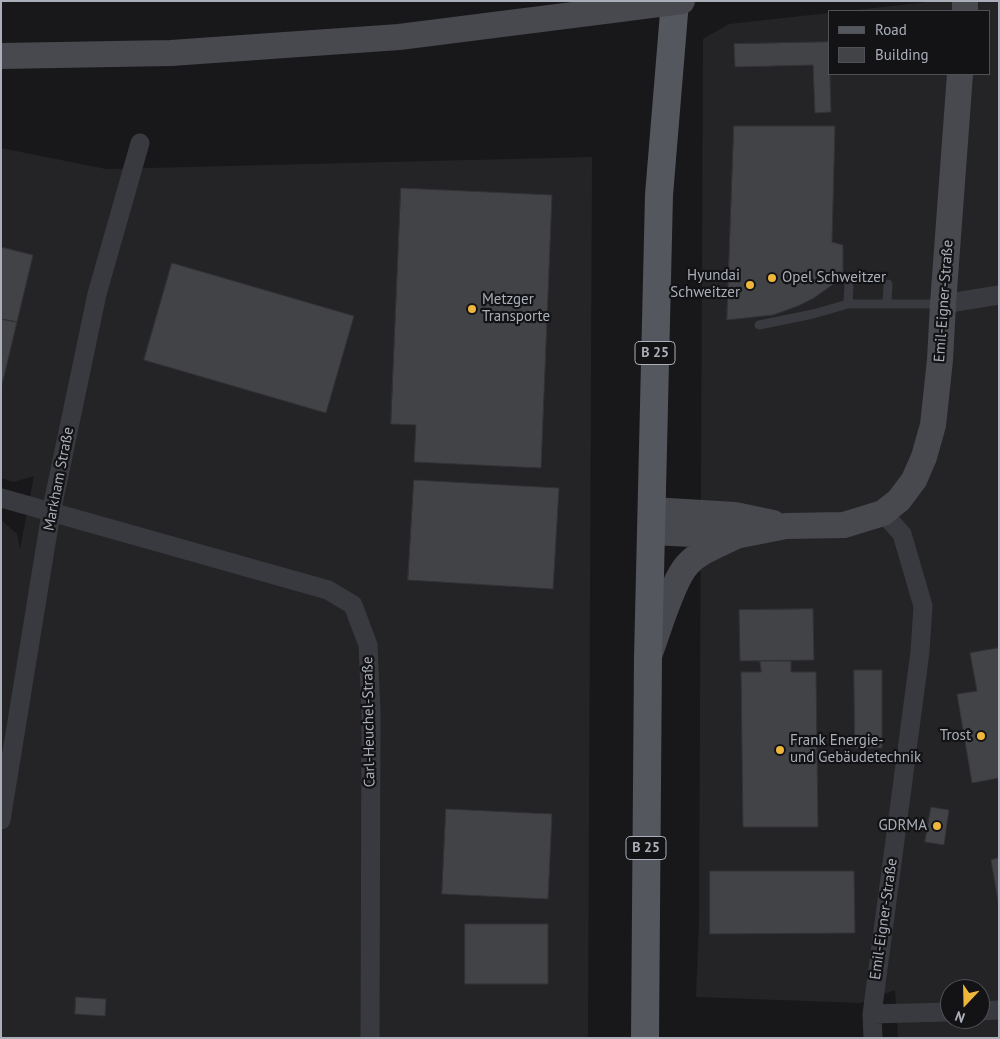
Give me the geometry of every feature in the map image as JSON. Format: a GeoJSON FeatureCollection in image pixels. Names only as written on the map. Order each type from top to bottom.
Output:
{"type":"FeatureCollection","features":[{"type":"Feature","properties":{"kind":"main road","name":"B 25"},"geometry":{"type":"LineString","coordinates":[[644,1038],[648,658],[659,195],[675,1]]}},
{"type":"Feature","properties":{"kind":"main road"},"geometry":{"type":"LineString","coordinates":[[1,56],[171,53],[399,37],[682,1]]}},
{"type":"Feature","properties":{"kind":"main road","name":"Emil-Eigner-Straße"},"geometry":{"type":"LineString","coordinates":[[648,658],[677,582],[686,566],[700,554],[735,536],[786,526],[844,525],[883,513],[899,500],[914,480],[924,457],[933,425],[940,360],[960,75]]}},
{"type":"Feature","properties":{"kind":"main road","name":"Emil-Eigner-Straße"},"geometry":{"type":"LineString","coordinates":[[651,521],[735,516],[786,526]]}},
{"type":"Feature","properties":{"kind":"main road","name":"Emil-Eigner-Straße"},"geometry":{"type":"LineString","coordinates":[[651,521],[735,536]]}},
{"type":"Feature","properties":{"kind":"street","name":"Markham Straße"},"geometry":{"type":"LineString","coordinates":[[1,820],[51,513],[97,294],[140,143]]}},
{"type":"Feature","properties":{"kind":"street"},"geometry":{"type":"LineString","coordinates":[[943,304],[999,295]]}},
{"type":"Feature","properties":{"kind":"street","name":"Carl-Heuchel-Straße"},"geometry":{"type":"LineString","coordinates":[[1,498],[328,590],[353,605],[368,645],[370,711],[370,1038]]}},
{"type":"Feature","properties":{"kind":"street","name":"Emil-Eigner-Straße"},"geometry":{"type":"LineString","coordinates":[[873,1038],[872,1014],[920,652],[924,606],[902,534],[883,513]]}},
{"type":"Feature","properties":{"kind":"street"},"geometry":{"type":"LineString","coordinates":[[872,1014],[940,1012]]}},
{"type":"Feature","properties":{"kind":"lane"},"geometry":{"type":"LineString","coordinates":[[848,304],[849,284]]}},
{"type":"Feature","properties":{"kind":"lane"},"geometry":{"type":"LineString","coordinates":[[887,303],[888,284]]}},
{"type":"Feature","properties":{"kind":"lane"},"geometry":{"type":"LineString","coordinates":[[759,325],[813,314],[848,304],[943,304]]}},
{"type":"Feature","properties":{"kind":"shaded area"},"geometry":{"type":"Polygon","coordinates":[[[937,1],[999,1],[999,1038],[898,1038],[895,990],[861,1003],[696,997],[699,923],[703,39],[729,24],[828,13],[828,75],[990,75],[990,10],[855,10],[937,1]]]}},
{"type":"Feature","properties":{"kind":"shaded area"},"geometry":{"type":"Polygon","coordinates":[[[1,148],[106,169],[592,157],[588,1038],[1,1038],[1,520],[17,534],[20,549],[34,476],[14,482],[1,478],[1,148]]]}},
{"type":"Feature","properties":{"kind":"building"},"geometry":{"type":"Polygon","coordinates":[[[828,42],[831,112],[815,113],[813,65],[735,67],[734,44],[828,42]]]}},
{"type":"Feature","properties":{"kind":"building"},"geometry":{"type":"Polygon","coordinates":[[[734,126],[835,126],[832,242],[843,245],[843,277],[814,298],[798,306],[773,315],[727,320],[734,126]]]}},
{"type":"Feature","properties":{"kind":"building","name":"Metzger Transporte"},"geometry":{"type":"Polygon","coordinates":[[[401,188],[552,195],[541,468],[414,462],[416,425],[391,424],[401,188]]]}},
{"type":"Feature","properties":{"kind":"building"},"geometry":{"type":"Polygon","coordinates":[[[1,247],[33,255],[17,322],[1,319],[1,247]]]}},
{"type":"Feature","properties":{"kind":"building"},"geometry":{"type":"Polygon","coordinates":[[[172,263],[354,316],[326,413],[144,360],[172,263]]]}},
{"type":"Feature","properties":{"kind":"building"},"geometry":{"type":"Polygon","coordinates":[[[1,319],[17,322],[1,389],[1,319]]]}},
{"type":"Feature","properties":{"kind":"building"},"geometry":{"type":"Polygon","coordinates":[[[414,480],[559,488],[553,589],[408,580],[414,480]]]}},
{"type":"Feature","properties":{"kind":"building"},"geometry":{"type":"Polygon","coordinates":[[[813,609],[814,660],[740,661],[739,610],[813,609]]]}},
{"type":"Feature","properties":{"kind":"building","name":"Trost"},"geometry":{"type":"Polygon","coordinates":[[[999,648],[999,778],[972,783],[957,694],[977,691],[970,653],[999,648]]]}},
{"type":"Feature","properties":{"kind":"building","name":"Frank Energie- und Gebäudetechnik"},"geometry":{"type":"Polygon","coordinates":[[[760,661],[791,661],[791,672],[816,672],[818,827],[743,827],[741,672],[761,672],[760,661]]]}},
{"type":"Feature","properties":{"kind":"building"},"geometry":{"type":"Polygon","coordinates":[[[854,670],[882,670],[882,748],[855,748],[854,670]]]}},
{"type":"Feature","properties":{"kind":"building","name":"GDRMA"},"geometry":{"type":"Polygon","coordinates":[[[931,807],[949,810],[944,845],[925,842],[931,807]]]}},
{"type":"Feature","properties":{"kind":"building"},"geometry":{"type":"Polygon","coordinates":[[[446,809],[552,814],[548,899],[442,894],[446,809]]]}},
{"type":"Feature","properties":{"kind":"building"},"geometry":{"type":"Polygon","coordinates":[[[999,858],[999,907],[991,860],[999,858]]]}},
{"type":"Feature","properties":{"kind":"building"},"geometry":{"type":"Polygon","coordinates":[[[710,871],[854,871],[855,933],[710,934],[710,871]]]}},
{"type":"Feature","properties":{"kind":"building"},"geometry":{"type":"Polygon","coordinates":[[[465,924],[548,924],[548,984],[465,984],[465,924]]]}},
{"type":"Feature","properties":{"kind":"building"},"geometry":{"type":"Polygon","coordinates":[[[76,997],[106,999],[105,1016],[75,1014],[76,997]]]}},
{"type":"Feature","properties":{"kind":"place","name":"Opel Schweitzer"},"geometry":{"type":"Point","coordinates":[772,278]}},
{"type":"Feature","properties":{"kind":"place","name":"Hyundai Schweitzer"},"geometry":{"type":"Point","coordinates":[750,285]}},
{"type":"Feature","properties":{"kind":"place","name":"Metzger Transporte"},"geometry":{"type":"Point","coordinates":[472,309]}},
{"type":"Feature","properties":{"kind":"place","name":"Trost"},"geometry":{"type":"Point","coordinates":[981,736]}},
{"type":"Feature","properties":{"kind":"place","name":"Frank Energie- und Gebäudetechnik"},"geometry":{"type":"Point","coordinates":[780,750]}},
{"type":"Feature","properties":{"kind":"place","name":"GDRMA"},"geometry":{"type":"Point","coordinates":[937,826]}}]}
